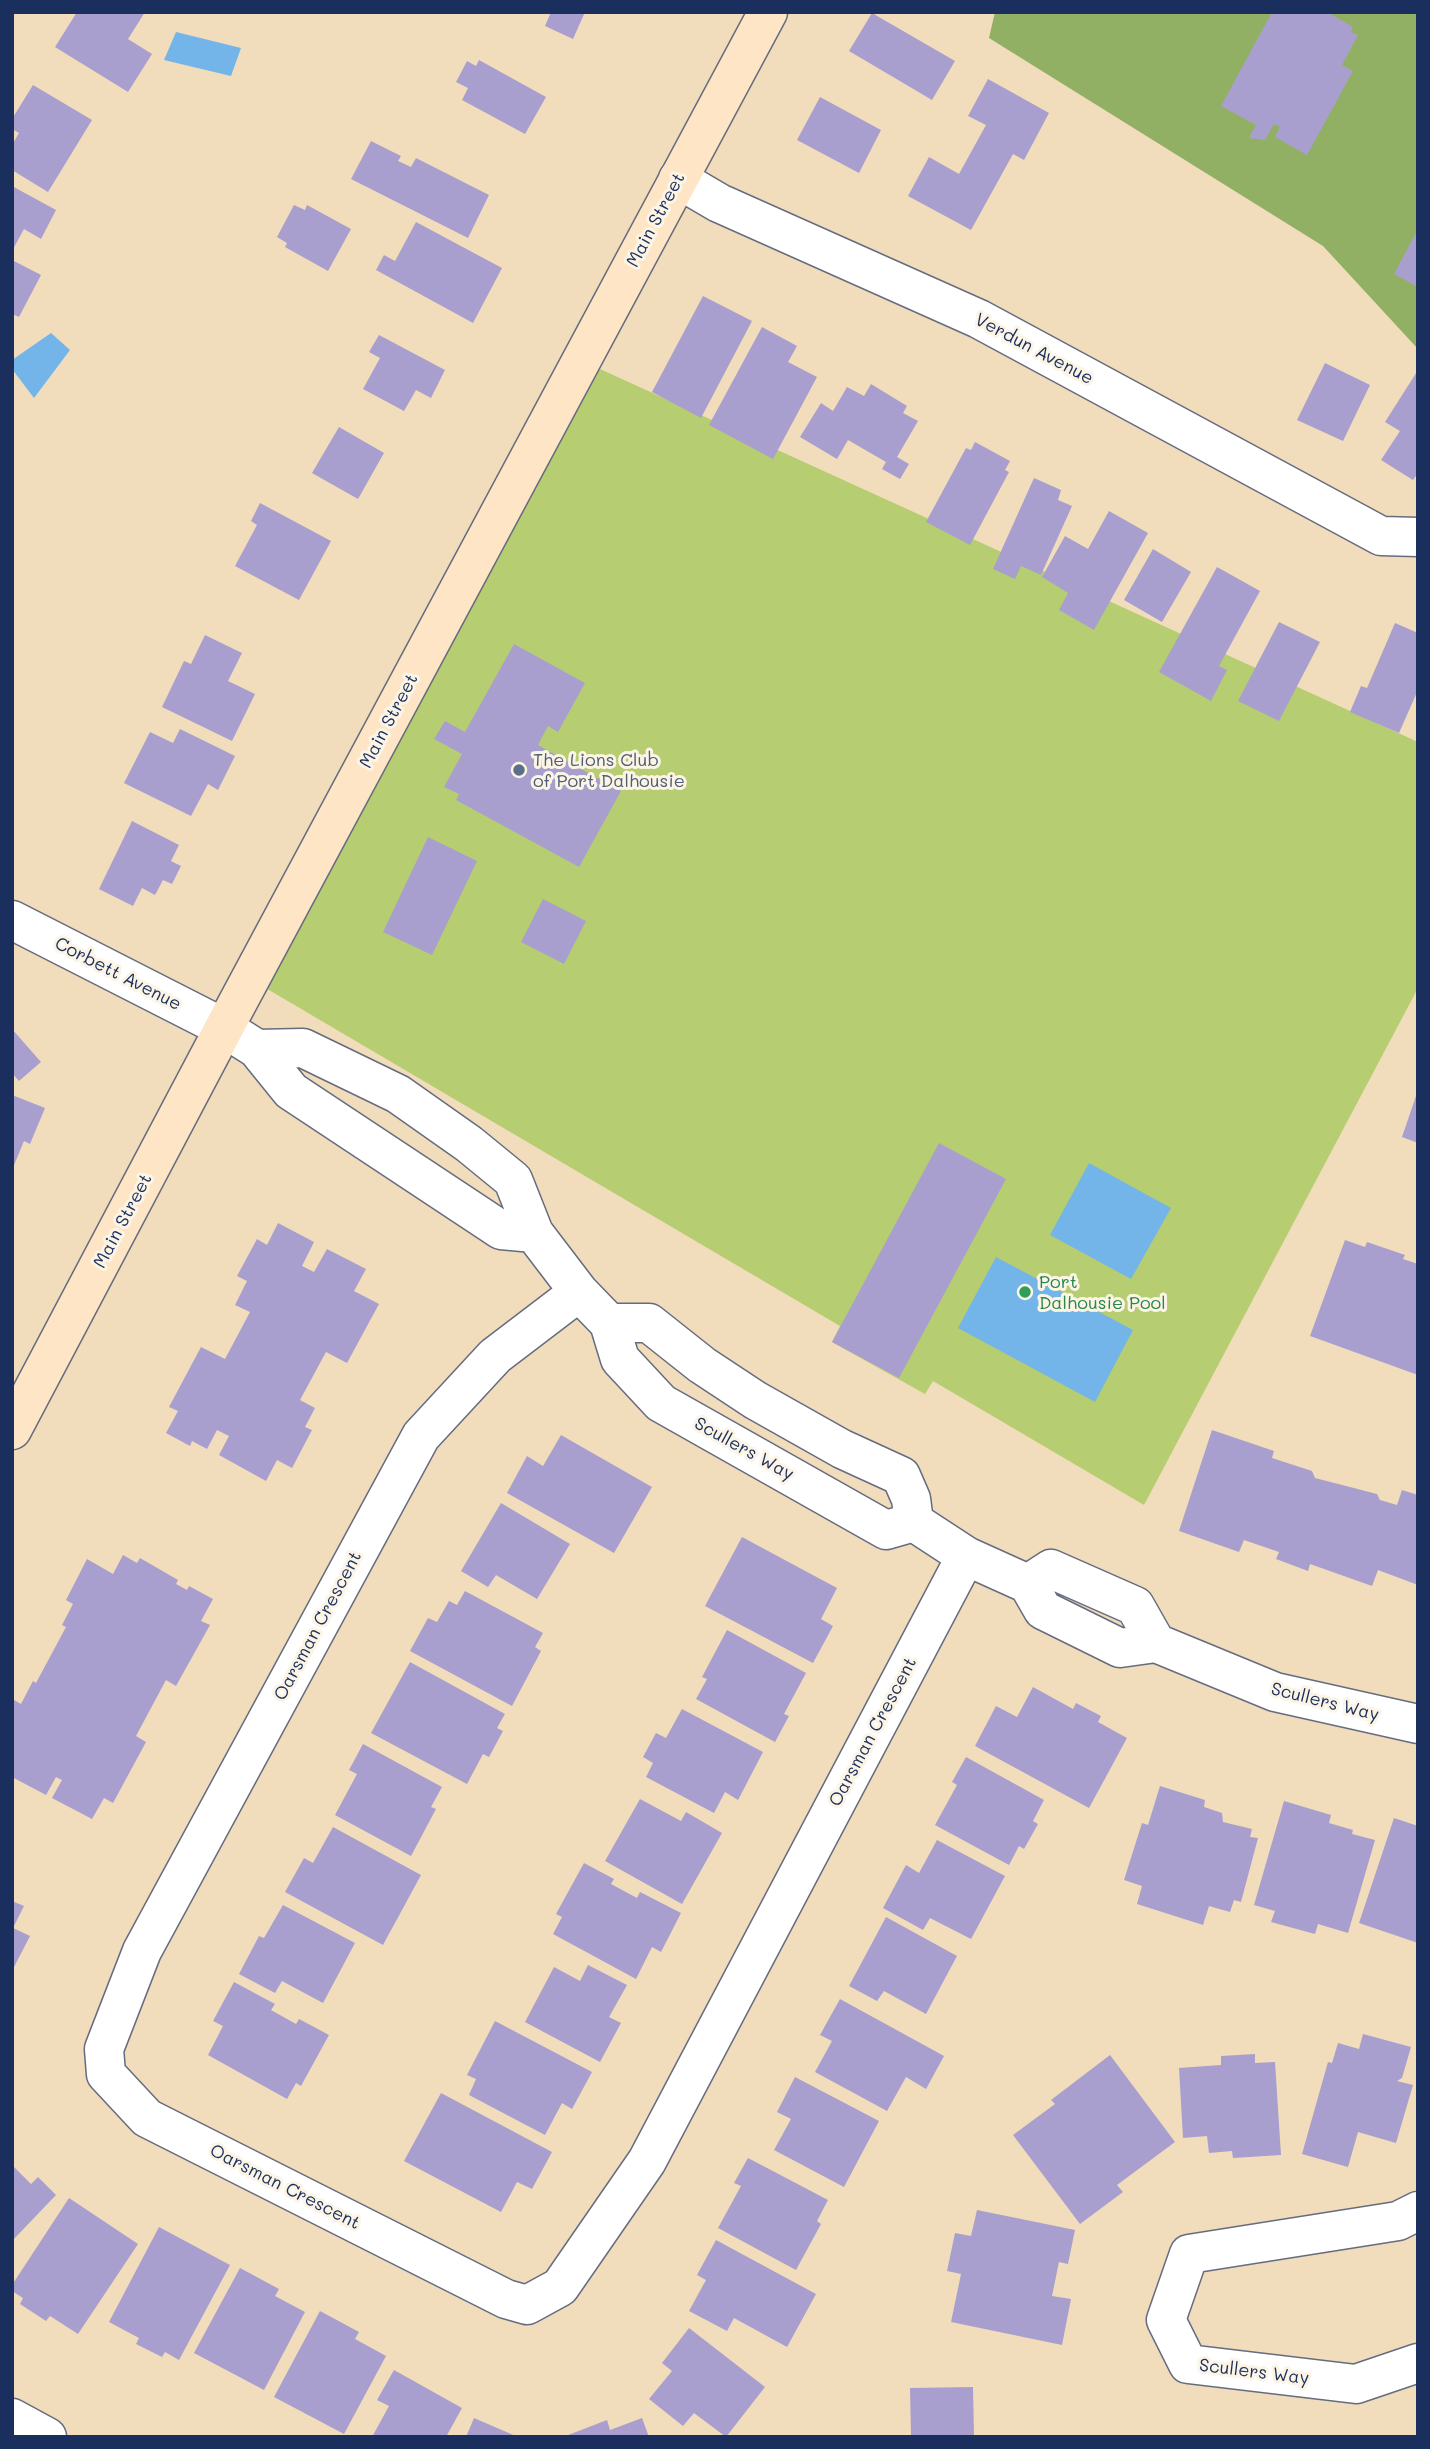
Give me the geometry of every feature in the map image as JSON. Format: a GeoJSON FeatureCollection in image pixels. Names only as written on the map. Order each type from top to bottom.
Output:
{"type":"FeatureCollection","features":[{"type":"Feature","properties":{"kind":"main road","name":"Main Street"},"geometry":{"type":"LineString","coordinates":[[12,1430],[768,12]]}},
{"type":"Feature","properties":{"kind":"street","name":"Verdun Avenue"},"geometry":{"type":"LineString","coordinates":[[678,179],[719,203],[979,319],[1399,536]]}},
{"type":"Feature","properties":{"kind":"street","name":"Corbett Avenue"},"geometry":{"type":"LineString","coordinates":[[12,920],[224,1028]]}},
{"type":"Feature","properties":{"kind":"street"},"geometry":{"type":"LineString","coordinates":[[224,1028],[257,1049],[291,1091],[500,1230],[534,1233]]}},
{"type":"Feature","properties":{"kind":"street","name":"Scullers Way"},"geometry":{"type":"LineString","coordinates":[[257,1049],[303,1048],[398,1094],[469,1144],[513,1180],[534,1233],[579,1292],[609,1323],[620,1359],[661,1403],[886,1530],[914,1522],[966,1556],[1028,1584],[1043,1610],[1120,1648],[1156,1643],[1275,1692],[1418,1724]]}},
{"type":"Feature","properties":{"kind":"street","name":"Oarsman Crescent"},"geometry":{"type":"LineString","coordinates":[[579,1292],[495,1356],[421,1436],[142,1951],[104,2049],[106,2074],[147,2118],[506,2299],[527,2305],[560,2287],[647,2161],[966,1556]]}},
{"type":"Feature","properties":{"kind":"street"},"geometry":{"type":"LineString","coordinates":[[609,1323],[649,1323],[702,1365],[755,1400],[842,1449],[901,1476],[911,1499],[914,1522]]}},
{"type":"Feature","properties":{"kind":"street","name":"Scullers Way"},"geometry":{"type":"LineString","coordinates":[[1418,2211],[1398,2221],[1189,2254],[1166,2320],[1188,2364],[1356,2384],[1418,2363]]}},
{"type":"Feature","properties":{"kind":"street"},"geometry":{"type":"LineString","coordinates":[[12,2418],[47,2437]]}},
{"type":"Feature","properties":{"kind":"green space"},"geometry":{"type":"Polygon","coordinates":[[[995,12],[1418,12],[1418,349],[1323,246],[989,38],[995,12]]]}},
{"type":"Feature","properties":{"kind":"green space"},"geometry":{"type":"Polygon","coordinates":[[[578,359],[1418,742],[1418,988],[1144,1505],[933,1381],[925,1394],[832,1342],[840,1326],[252,980],[578,359]]]}},
{"type":"Feature","properties":{"kind":"water"},"geometry":{"type":"Polygon","coordinates":[[[176,32],[241,48],[231,76],[164,60],[176,32]]]}},
{"type":"Feature","properties":{"kind":"water"},"geometry":{"type":"Polygon","coordinates":[[[51,333],[70,350],[34,398],[12,369],[12,360],[51,333]]]}},
{"type":"Feature","properties":{"kind":"water"},"geometry":{"type":"Polygon","coordinates":[[[1089,1163],[1171,1208],[1131,1279],[1050,1235],[1089,1163]]]}},
{"type":"Feature","properties":{"kind":"water"},"geometry":{"type":"Polygon","coordinates":[[[996,1257],[1133,1330],[1095,1402],[958,1328],[996,1257]]]}},
{"type":"Feature","properties":{"kind":"building"},"geometry":{"type":"Polygon","coordinates":[[[77,12],[145,12],[128,39],[152,54],[128,92],[55,47],[77,12]]]}},
{"type":"Feature","properties":{"kind":"building"},"geometry":{"type":"Polygon","coordinates":[[[551,12],[585,12],[573,39],[545,26],[551,12]]]}},
{"type":"Feature","properties":{"kind":"building"},"geometry":{"type":"Polygon","coordinates":[[[1272,12],[1327,12],[1353,27],[1351,32],[1358,35],[1342,65],[1353,71],[1307,155],[1275,137],[1280,127],[1274,124],[1265,140],[1249,138],[1256,125],[1221,106],[1272,12]]]}},
{"type":"Feature","properties":{"kind":"building"},"geometry":{"type":"Polygon","coordinates":[[[872,13],[955,61],[932,100],[849,51],[872,13]]]}},
{"type":"Feature","properties":{"kind":"building"},"geometry":{"type":"Polygon","coordinates":[[[479,60],[546,97],[525,134],[462,100],[468,88],[456,82],[467,61],[476,66],[479,60]]]}},
{"type":"Feature","properties":{"kind":"building"},"geometry":{"type":"Polygon","coordinates":[[[988,79],[1049,113],[1024,160],[1013,154],[971,230],[908,196],[929,157],[959,174],[986,125],[968,116],[988,79]]]}},
{"type":"Feature","properties":{"kind":"building"},"geometry":{"type":"Polygon","coordinates":[[[33,85],[92,120],[48,192],[12,170],[12,145],[19,133],[12,129],[12,119],[33,85]]]}},
{"type":"Feature","properties":{"kind":"building"},"geometry":{"type":"Polygon","coordinates":[[[820,97],[881,130],[859,173],[797,140],[820,97]]]}},
{"type":"Feature","properties":{"kind":"building"},"geometry":{"type":"Polygon","coordinates":[[[371,141],[401,156],[398,161],[411,167],[416,158],[489,195],[468,238],[351,179],[371,141]]]}},
{"type":"Feature","properties":{"kind":"building"},"geometry":{"type":"Polygon","coordinates":[[[12,186],[56,210],[41,239],[24,229],[12,251],[12,186]]]}},
{"type":"Feature","properties":{"kind":"building"},"geometry":{"type":"Polygon","coordinates":[[[294,205],[305,210],[307,205],[351,229],[328,271],[285,247],[287,243],[277,237],[294,205]]]}},
{"type":"Feature","properties":{"kind":"building"},"geometry":{"type":"Polygon","coordinates":[[[416,222],[502,268],[473,323],[376,270],[384,255],[395,261],[416,222]]]}},
{"type":"Feature","properties":{"kind":"building"},"geometry":{"type":"Polygon","coordinates":[[[1418,229],[1418,287],[1394,274],[1418,229]]]}},
{"type":"Feature","properties":{"kind":"building"},"geometry":{"type":"Polygon","coordinates":[[[12,260],[41,275],[19,317],[12,314],[12,260]]]}},
{"type":"Feature","properties":{"kind":"building"},"geometry":{"type":"Polygon","coordinates":[[[703,296],[752,321],[701,418],[652,392],[703,296]]]}},
{"type":"Feature","properties":{"kind":"building"},"geometry":{"type":"Polygon","coordinates":[[[762,327],[797,346],[788,362],[817,377],[773,459],[709,425],[762,327]]]}},
{"type":"Feature","properties":{"kind":"building"},"geometry":{"type":"Polygon","coordinates":[[[379,335],[445,370],[431,398],[416,390],[404,411],[363,389],[380,358],[369,352],[379,335]]]}},
{"type":"Feature","properties":{"kind":"building"},"geometry":{"type":"Polygon","coordinates":[[[1325,363],[1370,385],[1343,441],[1297,420],[1325,363]]]}},
{"type":"Feature","properties":{"kind":"building"},"geometry":{"type":"Polygon","coordinates":[[[1418,370],[1418,473],[1413,480],[1381,460],[1400,431],[1385,422],[1418,370]]]}},
{"type":"Feature","properties":{"kind":"building"},"geometry":{"type":"Polygon","coordinates":[[[871,384],[907,406],[903,413],[918,421],[897,457],[909,464],[900,479],[882,469],[886,462],[848,440],[837,459],[800,437],[821,403],[833,411],[847,387],[864,396],[871,384]]]}},
{"type":"Feature","properties":{"kind":"building"},"geometry":{"type":"Polygon","coordinates":[[[339,427],[384,453],[358,499],[312,473],[339,427]]]}},
{"type":"Feature","properties":{"kind":"building"},"geometry":{"type":"Polygon","coordinates":[[[975,442],[1010,461],[1005,470],[1009,472],[970,545],[926,522],[966,448],[971,450],[975,442]]]}},
{"type":"Feature","properties":{"kind":"building"},"geometry":{"type":"Polygon","coordinates":[[[1034,478],[1061,490],[1058,500],[1072,506],[1041,575],[1021,566],[1015,579],[993,569],[1034,478]]]}},
{"type":"Feature","properties":{"kind":"building"},"geometry":{"type":"Polygon","coordinates":[[[260,503],[331,541],[299,600],[235,566],[257,525],[251,521],[260,503]]]}},
{"type":"Feature","properties":{"kind":"building"},"geometry":{"type":"Polygon","coordinates":[[[1109,511],[1148,533],[1094,630],[1059,610],[1068,593],[1042,577],[1065,536],[1088,549],[1109,511]]]}},
{"type":"Feature","properties":{"kind":"building"},"geometry":{"type":"Polygon","coordinates":[[[1153,549],[1191,572],[1162,622],[1124,600],[1153,549]]]}},
{"type":"Feature","properties":{"kind":"building"},"geometry":{"type":"Polygon","coordinates":[[[1217,567],[1260,591],[1219,666],[1227,670],[1211,701],[1159,672],[1217,567]]]}},
{"type":"Feature","properties":{"kind":"building"},"geometry":{"type":"Polygon","coordinates":[[[1279,622],[1320,642],[1279,721],[1238,701],[1279,622]]]}},
{"type":"Feature","properties":{"kind":"building"},"geometry":{"type":"Polygon","coordinates":[[[1395,623],[1418,633],[1418,690],[1399,733],[1350,712],[1361,686],[1367,688],[1395,623]]]}},
{"type":"Feature","properties":{"kind":"building"},"geometry":{"type":"Polygon","coordinates":[[[205,635],[242,653],[228,681],[255,694],[232,741],[162,707],[184,661],[191,664],[205,635]]]}},
{"type":"Feature","properties":{"kind":"building","name":"The Lions Club of Port Dalhousie"},"geometry":{"type":"Polygon","coordinates":[[[514,644],[585,683],[558,732],[548,726],[538,745],[621,791],[579,867],[456,800],[459,794],[444,787],[462,754],[434,739],[445,721],[465,732],[514,644]]]}},
{"type":"Feature","properties":{"kind":"building"},"geometry":{"type":"Polygon","coordinates":[[[180,729],[235,756],[218,790],[208,784],[191,816],[124,783],[150,732],[173,743],[180,729]]]}},
{"type":"Feature","properties":{"kind":"building"},"geometry":{"type":"Polygon","coordinates":[[[132,821],[179,845],[171,861],[181,866],[172,884],[163,880],[155,895],[142,888],[133,906],[99,889],[132,821]]]}},
{"type":"Feature","properties":{"kind":"building"},"geometry":{"type":"Polygon","coordinates":[[[428,837],[477,861],[432,955],[383,932],[428,837]]]}},
{"type":"Feature","properties":{"kind":"building"},"geometry":{"type":"Polygon","coordinates":[[[543,899],[586,921],[564,964],[521,942],[543,899]]]}},
{"type":"Feature","properties":{"kind":"building"},"geometry":{"type":"Polygon","coordinates":[[[12,1029],[41,1062],[19,1081],[12,1073],[12,1029]]]}},
{"type":"Feature","properties":{"kind":"building"},"geometry":{"type":"Polygon","coordinates":[[[1418,1090],[1418,1143],[1402,1137],[1418,1090]]]}},
{"type":"Feature","properties":{"kind":"building"},"geometry":{"type":"Polygon","coordinates":[[[12,1095],[45,1108],[30,1144],[24,1141],[12,1170],[12,1095]]]}},
{"type":"Feature","properties":{"kind":"building"},"geometry":{"type":"Polygon","coordinates":[[[939,1143],[1006,1179],[899,1378],[832,1342],[939,1143]]]}},
{"type":"Feature","properties":{"kind":"building"},"geometry":{"type":"Polygon","coordinates":[[[278,1223],[314,1242],[302,1266],[314,1272],[327,1249],[366,1269],[354,1291],[379,1304],[347,1363],[326,1352],[300,1400],[315,1408],[305,1427],[312,1430],[292,1468],[277,1460],[266,1481],[219,1455],[229,1436],[217,1430],[207,1449],[192,1441],[190,1446],[166,1433],[178,1411],[169,1407],[201,1347],[225,1359],[250,1312],[235,1305],[247,1281],[237,1276],[257,1239],[267,1245],[278,1223]]]}},
{"type":"Feature","properties":{"kind":"building"},"geometry":{"type":"Polygon","coordinates":[[[1345,1240],[1365,1247],[1367,1242],[1405,1255],[1403,1259],[1418,1264],[1418,1375],[1310,1336],[1345,1240]]]}},
{"type":"Feature","properties":{"kind":"building"},"geometry":{"type":"Polygon","coordinates":[[[1212,1430],[1274,1451],[1272,1458],[1312,1471],[1315,1478],[1377,1494],[1380,1500],[1397,1505],[1402,1490],[1418,1495],[1418,1585],[1378,1570],[1372,1586],[1310,1564],[1308,1571],[1276,1559],[1279,1552],[1244,1540],[1239,1552],[1179,1531],[1212,1430]]]}},
{"type":"Feature","properties":{"kind":"building"},"geometry":{"type":"Polygon","coordinates":[[[561,1435],[652,1487],[614,1553],[507,1493],[527,1456],[543,1466],[561,1435]]]}},
{"type":"Feature","properties":{"kind":"building"},"geometry":{"type":"Polygon","coordinates":[[[501,1503],[570,1544],[537,1599],[496,1575],[488,1587],[461,1571],[501,1503]]]}},
{"type":"Feature","properties":{"kind":"building"},"geometry":{"type":"Polygon","coordinates":[[[742,1537],[837,1588],[821,1619],[833,1626],[813,1663],[705,1606],[742,1537]]]}},
{"type":"Feature","properties":{"kind":"building"},"geometry":{"type":"Polygon","coordinates":[[[123,1555],[137,1563],[140,1558],[178,1580],[176,1584],[187,1590],[189,1586],[213,1599],[201,1621],[210,1625],[176,1686],[166,1680],[136,1736],[146,1742],[113,1803],[104,1798],[92,1819],[52,1798],[62,1780],[56,1777],[46,1795],[12,1777],[12,1702],[14,1700],[21,1704],[33,1681],[36,1683],[66,1627],[62,1625],[73,1604],[66,1600],[87,1559],[113,1574],[123,1555]]]}},
{"type":"Feature","properties":{"kind":"building"},"geometry":{"type":"Polygon","coordinates":[[[465,1591],[543,1633],[535,1647],[541,1651],[512,1706],[410,1651],[428,1618],[437,1622],[449,1601],[457,1605],[465,1591]]]}},
{"type":"Feature","properties":{"kind":"building"},"geometry":{"type":"Polygon","coordinates":[[[727,1630],[806,1673],[784,1714],[789,1716],[775,1742],[696,1699],[707,1679],[702,1677],[727,1630]]]}},
{"type":"Feature","properties":{"kind":"building"},"geometry":{"type":"Polygon","coordinates":[[[410,1662],[505,1714],[497,1728],[503,1731],[489,1757],[483,1754],[467,1784],[371,1733],[410,1662]]]}},
{"type":"Feature","properties":{"kind":"building"},"geometry":{"type":"Polygon","coordinates":[[[1033,1687],[1073,1709],[1076,1703],[1101,1716],[1098,1722],[1127,1738],[1089,1808],[975,1746],[996,1706],[1017,1717],[1033,1687]]]}},
{"type":"Feature","properties":{"kind":"building"},"geometry":{"type":"Polygon","coordinates":[[[682,1709],[763,1752],[738,1800],[725,1792],[714,1813],[646,1777],[653,1763],[643,1757],[656,1733],[666,1738],[682,1709]]]}},
{"type":"Feature","properties":{"kind":"building"},"geometry":{"type":"Polygon","coordinates":[[[363,1744],[442,1787],[431,1807],[436,1809],[411,1856],[335,1815],[357,1774],[349,1770],[363,1744]]]}},
{"type":"Feature","properties":{"kind":"building"},"geometry":{"type":"Polygon","coordinates":[[[966,1757],[1044,1800],[1033,1821],[1038,1824],[1024,1849],[1019,1846],[1009,1865],[935,1825],[957,1785],[952,1782],[966,1757]]]}},
{"type":"Feature","properties":{"kind":"building"},"geometry":{"type":"Polygon","coordinates":[[[1160,1786],[1205,1800],[1204,1807],[1222,1813],[1223,1822],[1252,1829],[1250,1837],[1258,1838],[1241,1902],[1234,1900],[1230,1912],[1209,1906],[1203,1925],[1137,1904],[1142,1886],[1124,1880],[1142,1823],[1148,1825],[1160,1786]]]}},
{"type":"Feature","properties":{"kind":"building"},"geometry":{"type":"Polygon","coordinates":[[[640,1799],[681,1821],[686,1812],[722,1833],[682,1904],[605,1861],[640,1799]]]}},
{"type":"Feature","properties":{"kind":"building"},"geometry":{"type":"Polygon","coordinates":[[[1284,1801],[1331,1815],[1329,1823],[1353,1830],[1352,1834],[1375,1840],[1348,1933],[1318,1924],[1315,1934],[1271,1922],[1275,1911],[1254,1905],[1284,1801]]]}},
{"type":"Feature","properties":{"kind":"building"},"geometry":{"type":"Polygon","coordinates":[[[1394,1818],[1418,1826],[1418,1943],[1359,1923],[1394,1818]]]}},
{"type":"Feature","properties":{"kind":"building"},"geometry":{"type":"Polygon","coordinates":[[[333,1827],[421,1875],[383,1945],[285,1892],[304,1858],[313,1863],[333,1827]]]}},
{"type":"Feature","properties":{"kind":"building"},"geometry":{"type":"Polygon","coordinates":[[[937,1840],[1005,1876],[971,1939],[930,1918],[923,1930],[883,1908],[906,1865],[919,1873],[937,1840]]]}},
{"type":"Feature","properties":{"kind":"building"},"geometry":{"type":"Polygon","coordinates":[[[584,1863],[614,1879],[611,1884],[637,1898],[640,1892],[681,1913],[661,1952],[652,1947],[636,1979],[553,1934],[562,1917],[556,1914],[584,1863]]]}},
{"type":"Feature","properties":{"kind":"building"},"geometry":{"type":"Polygon","coordinates":[[[12,1901],[24,1906],[13,1928],[30,1936],[12,1971],[12,1901]]]}},
{"type":"Feature","properties":{"kind":"building"},"geometry":{"type":"Polygon","coordinates":[[[283,1905],[355,1943],[323,2003],[282,1981],[275,1993],[239,1974],[259,1936],[264,1938],[283,1905]]]}},
{"type":"Feature","properties":{"kind":"building"},"geometry":{"type":"Polygon","coordinates":[[[886,1917],[957,1956],[926,2014],[884,1991],[877,2001],[849,1986],[886,1917]]]}},
{"type":"Feature","properties":{"kind":"building"},"geometry":{"type":"Polygon","coordinates":[[[588,1965],[627,1985],[609,2017],[621,2023],[600,2062],[525,2022],[554,1967],[580,1981],[588,1965]]]}},
{"type":"Feature","properties":{"kind":"building"},"geometry":{"type":"Polygon","coordinates":[[[234,1982],[275,2004],[271,2010],[296,2024],[299,2019],[329,2035],[301,2086],[296,2083],[287,2099],[208,2055],[223,2026],[213,2021],[234,1982]]]}},
{"type":"Feature","properties":{"kind":"building"},"geometry":{"type":"Polygon","coordinates":[[[840,1999],[944,2056],[926,2089],[906,2077],[887,2111],[815,2072],[832,2041],[820,2035],[840,1999]]]}},
{"type":"Feature","properties":{"kind":"building"},"geometry":{"type":"Polygon","coordinates":[[[495,2021],[592,2072],[572,2109],[562,2103],[545,2135],[469,2095],[476,2079],[467,2075],[495,2021]]]}},
{"type":"Feature","properties":{"kind":"building"},"geometry":{"type":"Polygon","coordinates":[[[1363,2034],[1411,2047],[1402,2078],[1397,2081],[1413,2085],[1396,2143],[1358,2132],[1348,2167],[1302,2154],[1328,2062],[1332,2063],[1338,2043],[1359,2049],[1363,2034]]]}},
{"type":"Feature","properties":{"kind":"building"},"geometry":{"type":"Polygon","coordinates":[[[1255,2054],[1255,2063],[1275,2062],[1281,2155],[1233,2158],[1232,2151],[1209,2153],[1207,2136],[1183,2138],[1179,2068],[1221,2065],[1221,2056],[1255,2054]]]}},
{"type":"Feature","properties":{"kind":"building"},"geometry":{"type":"Polygon","coordinates":[[[1110,2055],[1175,2142],[1117,2185],[1123,2192],[1080,2224],[1013,2135],[1055,2104],[1051,2100],[1110,2055]]]}},
{"type":"Feature","properties":{"kind":"building"},"geometry":{"type":"Polygon","coordinates":[[[795,2077],[879,2121],[844,2187],[774,2150],[791,2119],[777,2112],[795,2077]]]}},
{"type":"Feature","properties":{"kind":"building"},"geometry":{"type":"Polygon","coordinates":[[[441,2093],[552,2152],[532,2189],[517,2182],[501,2212],[404,2161],[441,2093]]]}},
{"type":"Feature","properties":{"kind":"building"},"geometry":{"type":"Polygon","coordinates":[[[748,2158],[828,2200],[817,2221],[821,2224],[796,2270],[718,2228],[741,2186],[734,2183],[748,2158]]]}},
{"type":"Feature","properties":{"kind":"building"},"geometry":{"type":"Polygon","coordinates":[[[12,2165],[31,2184],[38,2177],[56,2195],[12,2241],[12,2165]]]}},
{"type":"Feature","properties":{"kind":"building"},"geometry":{"type":"Polygon","coordinates":[[[69,2198],[138,2244],[78,2334],[50,2316],[46,2321],[20,2304],[23,2298],[12,2291],[12,2285],[69,2198]]]}},
{"type":"Feature","properties":{"kind":"building"},"geometry":{"type":"Polygon","coordinates":[[[977,2210],[1075,2230],[1068,2264],[1059,2262],[1052,2296],[1071,2299],[1062,2345],[951,2322],[961,2274],[947,2271],[955,2233],[971,2236],[977,2210]]]}},
{"type":"Feature","properties":{"kind":"building"},"geometry":{"type":"Polygon","coordinates":[[[159,2227],[230,2265],[179,2360],[165,2352],[162,2357],[136,2344],[139,2338],[109,2322],[159,2227]]]}},
{"type":"Feature","properties":{"kind":"building"},"geometry":{"type":"Polygon","coordinates":[[[716,2240],[816,2294],[787,2347],[734,2318],[727,2331],[689,2311],[706,2280],[697,2275],[716,2240]]]}},
{"type":"Feature","properties":{"kind":"building"},"geometry":{"type":"Polygon","coordinates":[[[240,2268],[279,2289],[275,2296],[305,2312],[264,2390],[194,2353],[240,2268]]]}},
{"type":"Feature","properties":{"kind":"building"},"geometry":{"type":"Polygon","coordinates":[[[320,2311],[359,2332],[355,2339],[386,2356],[344,2434],[274,2397],[320,2311]]]}},
{"type":"Feature","properties":{"kind":"building"},"geometry":{"type":"Polygon","coordinates":[[[689,2328],[765,2387],[726,2437],[694,2413],[683,2426],[649,2399],[672,2371],[662,2363],[689,2328]]]}},
{"type":"Feature","properties":{"kind":"building"},"geometry":{"type":"Polygon","coordinates":[[[394,2370],[462,2408],[446,2437],[372,2437],[389,2406],[377,2400],[394,2370]]]}},
{"type":"Feature","properties":{"kind":"building"},"geometry":{"type":"Polygon","coordinates":[[[973,2387],[974,2437],[911,2437],[910,2388],[973,2387]]]}},
{"type":"Feature","properties":{"kind":"building"},"geometry":{"type":"Polygon","coordinates":[[[474,2418],[518,2437],[466,2437],[474,2418]]]}},
{"type":"Feature","properties":{"kind":"building"},"geometry":{"type":"Polygon","coordinates":[[[642,2418],[649,2437],[563,2437],[607,2420],[610,2430],[642,2418]]]}},
{"type":"Feature","properties":{"kind":"place","name":"The Lions Club of Port Dalhousie"},"geometry":{"type":"Point","coordinates":[519,770]}},
{"type":"Feature","properties":{"kind":"place","name":"Port Dalhousie Pool"},"geometry":{"type":"Point","coordinates":[1025,1292]}}]}
